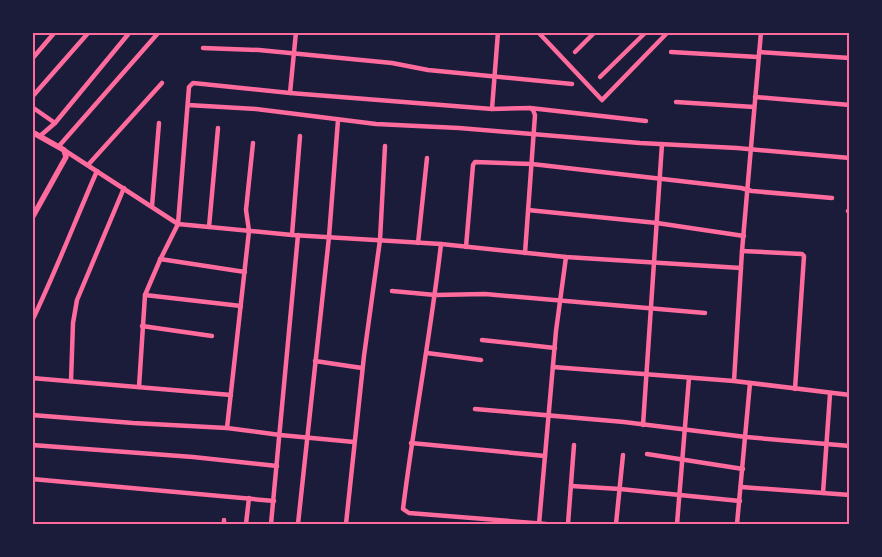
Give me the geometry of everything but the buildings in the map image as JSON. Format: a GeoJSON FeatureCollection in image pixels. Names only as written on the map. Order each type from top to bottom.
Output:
{"type":"FeatureCollection","features":[{"type":"Feature","properties":{"kind":"street"},"geometry":{"type":"LineString","coordinates":[[32,59],[55,32]]}},
{"type":"Feature","properties":{"kind":"street"},"geometry":{"type":"LineString","coordinates":[[32,97],[89,32]]}},
{"type":"Feature","properties":{"kind":"street"},"geometry":{"type":"LineString","coordinates":[[40,136],[55,123],[130,32]]}},
{"type":"Feature","properties":{"kind":"street"},"geometry":{"type":"LineString","coordinates":[[62,148],[158,32]]}},
{"type":"Feature","properties":{"kind":"street"},"geometry":{"type":"LineString","coordinates":[[290,93],[296,32]]}},
{"type":"Feature","properties":{"kind":"street"},"geometry":{"type":"LineString","coordinates":[[492,109],[498,32]]}},
{"type":"Feature","properties":{"kind":"street"},"geometry":{"type":"LineString","coordinates":[[538,32],[602,100],[668,32]]}},
{"type":"Feature","properties":{"kind":"street"},"geometry":{"type":"LineString","coordinates":[[575,52],[595,32]]}},
{"type":"Feature","properties":{"kind":"street"},"geometry":{"type":"LineString","coordinates":[[600,77],[646,32]]}},
{"type":"Feature","properties":{"kind":"street"},"geometry":{"type":"LineString","coordinates":[[734,382],[742,251],[761,32]]}},
{"type":"Feature","properties":{"kind":"street"},"geometry":{"type":"LineString","coordinates":[[203,48],[259,50],[392,63],[428,70],[572,84]]}},
{"type":"Feature","properties":{"kind":"street"},"geometry":{"type":"LineString","coordinates":[[671,52],[850,58]]}},
{"type":"Feature","properties":{"kind":"street"},"geometry":{"type":"LineString","coordinates":[[88,165],[162,83]]}},
{"type":"Feature","properties":{"kind":"street"},"geometry":{"type":"LineString","coordinates":[[139,387],[145,295],[160,259],[178,224],[189,86],[193,83],[290,93],[492,109],[530,108],[646,121]]}},
{"type":"Feature","properties":{"kind":"street"},"geometry":{"type":"LineString","coordinates":[[755,97],[850,105]]}},
{"type":"Feature","properties":{"kind":"street"},"geometry":{"type":"LineString","coordinates":[[676,102],[754,107]]}},
{"type":"Feature","properties":{"kind":"street"},"geometry":{"type":"LineString","coordinates":[[188,105],[256,109],[376,124],[459,128],[850,158]]}},
{"type":"Feature","properties":{"kind":"street"},"geometry":{"type":"LineString","coordinates":[[32,108],[55,123]]}},
{"type":"Feature","properties":{"kind":"street"},"geometry":{"type":"LineString","coordinates":[[525,253],[535,115],[530,108]]}},
{"type":"Feature","properties":{"kind":"street"},"geometry":{"type":"LineString","coordinates":[[298,524],[329,237],[338,120]]}},
{"type":"Feature","properties":{"kind":"street"},"geometry":{"type":"LineString","coordinates":[[152,206],[159,123]]}},
{"type":"Feature","properties":{"kind":"street"},"geometry":{"type":"LineString","coordinates":[[208,227],[218,128]]}},
{"type":"Feature","properties":{"kind":"street"},"geometry":{"type":"LineString","coordinates":[[32,132],[62,148],[178,224],[292,235],[441,244],[566,257],[741,268]]}},
{"type":"Feature","properties":{"kind":"street"},"geometry":{"type":"LineString","coordinates":[[292,235],[300,136]]}},
{"type":"Feature","properties":{"kind":"street"},"geometry":{"type":"LineString","coordinates":[[227,428],[249,231],[246,210],[253,143]]}},
{"type":"Feature","properties":{"kind":"street"},"geometry":{"type":"LineString","coordinates":[[643,425],[662,144]]}},
{"type":"Feature","properties":{"kind":"street"},"geometry":{"type":"LineString","coordinates":[[346,524],[362,368],[380,240],[385,146]]}},
{"type":"Feature","properties":{"kind":"street"},"geometry":{"type":"LineString","coordinates":[[32,218],[65,160],[66,157],[62,148]]}},
{"type":"Feature","properties":{"kind":"street"},"geometry":{"type":"LineString","coordinates":[[418,243],[427,158]]}},
{"type":"Feature","properties":{"kind":"street"},"geometry":{"type":"LineString","coordinates":[[466,247],[473,163],[532,164],[747,190],[832,198]]}},
{"type":"Feature","properties":{"kind":"street"},"geometry":{"type":"LineString","coordinates":[[32,321],[98,171]]}},
{"type":"Feature","properties":{"kind":"street"},"geometry":{"type":"LineString","coordinates":[[71,382],[73,323],[77,300],[124,188]]}},
{"type":"Feature","properties":{"kind":"street"},"geometry":{"type":"LineString","coordinates":[[528,210],[657,223],[744,236]]}},
{"type":"Feature","properties":{"kind":"street"},"geometry":{"type":"LineString","coordinates":[[271,524],[298,235]]}},
{"type":"Feature","properties":{"kind":"street"},"geometry":{"type":"LineString","coordinates":[[441,244],[427,353],[411,443],[403,509],[409,513],[546,524]]}},
{"type":"Feature","properties":{"kind":"street"},"geometry":{"type":"LineString","coordinates":[[742,251],[802,254],[804,256],[795,388]]}},
{"type":"Feature","properties":{"kind":"street"},"geometry":{"type":"LineString","coordinates":[[539,524],[553,367],[566,257]]}},
{"type":"Feature","properties":{"kind":"street"},"geometry":{"type":"LineString","coordinates":[[160,259],[244,272]]}},
{"type":"Feature","properties":{"kind":"street"},"geometry":{"type":"LineString","coordinates":[[392,291],[434,295],[485,294],[560,302],[705,313]]}},
{"type":"Feature","properties":{"kind":"street"},"geometry":{"type":"LineString","coordinates":[[145,295],[241,306]]}},
{"type":"Feature","properties":{"kind":"street"},"geometry":{"type":"LineString","coordinates":[[142,326],[212,336]]}},
{"type":"Feature","properties":{"kind":"street"},"geometry":{"type":"LineString","coordinates":[[482,340],[555,348]]}},
{"type":"Feature","properties":{"kind":"street"},"geometry":{"type":"LineString","coordinates":[[427,353],[481,360]]}},
{"type":"Feature","properties":{"kind":"street"},"geometry":{"type":"LineString","coordinates":[[315,361],[362,368]]}},
{"type":"Feature","properties":{"kind":"street"},"geometry":{"type":"LineString","coordinates":[[553,367],[750,383],[850,395]]}},
{"type":"Feature","properties":{"kind":"street"},"geometry":{"type":"LineString","coordinates":[[32,378],[231,395]]}},
{"type":"Feature","properties":{"kind":"street"},"geometry":{"type":"LineString","coordinates":[[677,524],[689,378]]}},
{"type":"Feature","properties":{"kind":"street"},"geometry":{"type":"LineString","coordinates":[[737,524],[750,383]]}},
{"type":"Feature","properties":{"kind":"street"},"geometry":{"type":"LineString","coordinates":[[823,493],[828,444],[830,394]]}},
{"type":"Feature","properties":{"kind":"street"},"geometry":{"type":"LineString","coordinates":[[476,409],[850,446]]}},
{"type":"Feature","properties":{"kind":"street"},"geometry":{"type":"LineString","coordinates":[[32,415],[227,428],[354,442]]}},
{"type":"Feature","properties":{"kind":"street"},"geometry":{"type":"LineString","coordinates":[[411,443],[545,456]]}},
{"type":"Feature","properties":{"kind":"street"},"geometry":{"type":"LineString","coordinates":[[32,445],[193,457],[277,466]]}},
{"type":"Feature","properties":{"kind":"street"},"geometry":{"type":"LineString","coordinates":[[568,524],[574,445]]}},
{"type":"Feature","properties":{"kind":"street"},"geometry":{"type":"LineString","coordinates":[[647,454],[743,469]]}},
{"type":"Feature","properties":{"kind":"street"},"geometry":{"type":"LineString","coordinates":[[616,524],[623,455]]}},
{"type":"Feature","properties":{"kind":"street"},"geometry":{"type":"LineString","coordinates":[[32,479],[274,500]]}},
{"type":"Feature","properties":{"kind":"street"},"geometry":{"type":"LineString","coordinates":[[571,486],[740,501]]}},
{"type":"Feature","properties":{"kind":"street"},"geometry":{"type":"LineString","coordinates":[[741,486],[850,495]]}},
{"type":"Feature","properties":{"kind":"street"},"geometry":{"type":"LineString","coordinates":[[246,524],[248,498]]}}]}
